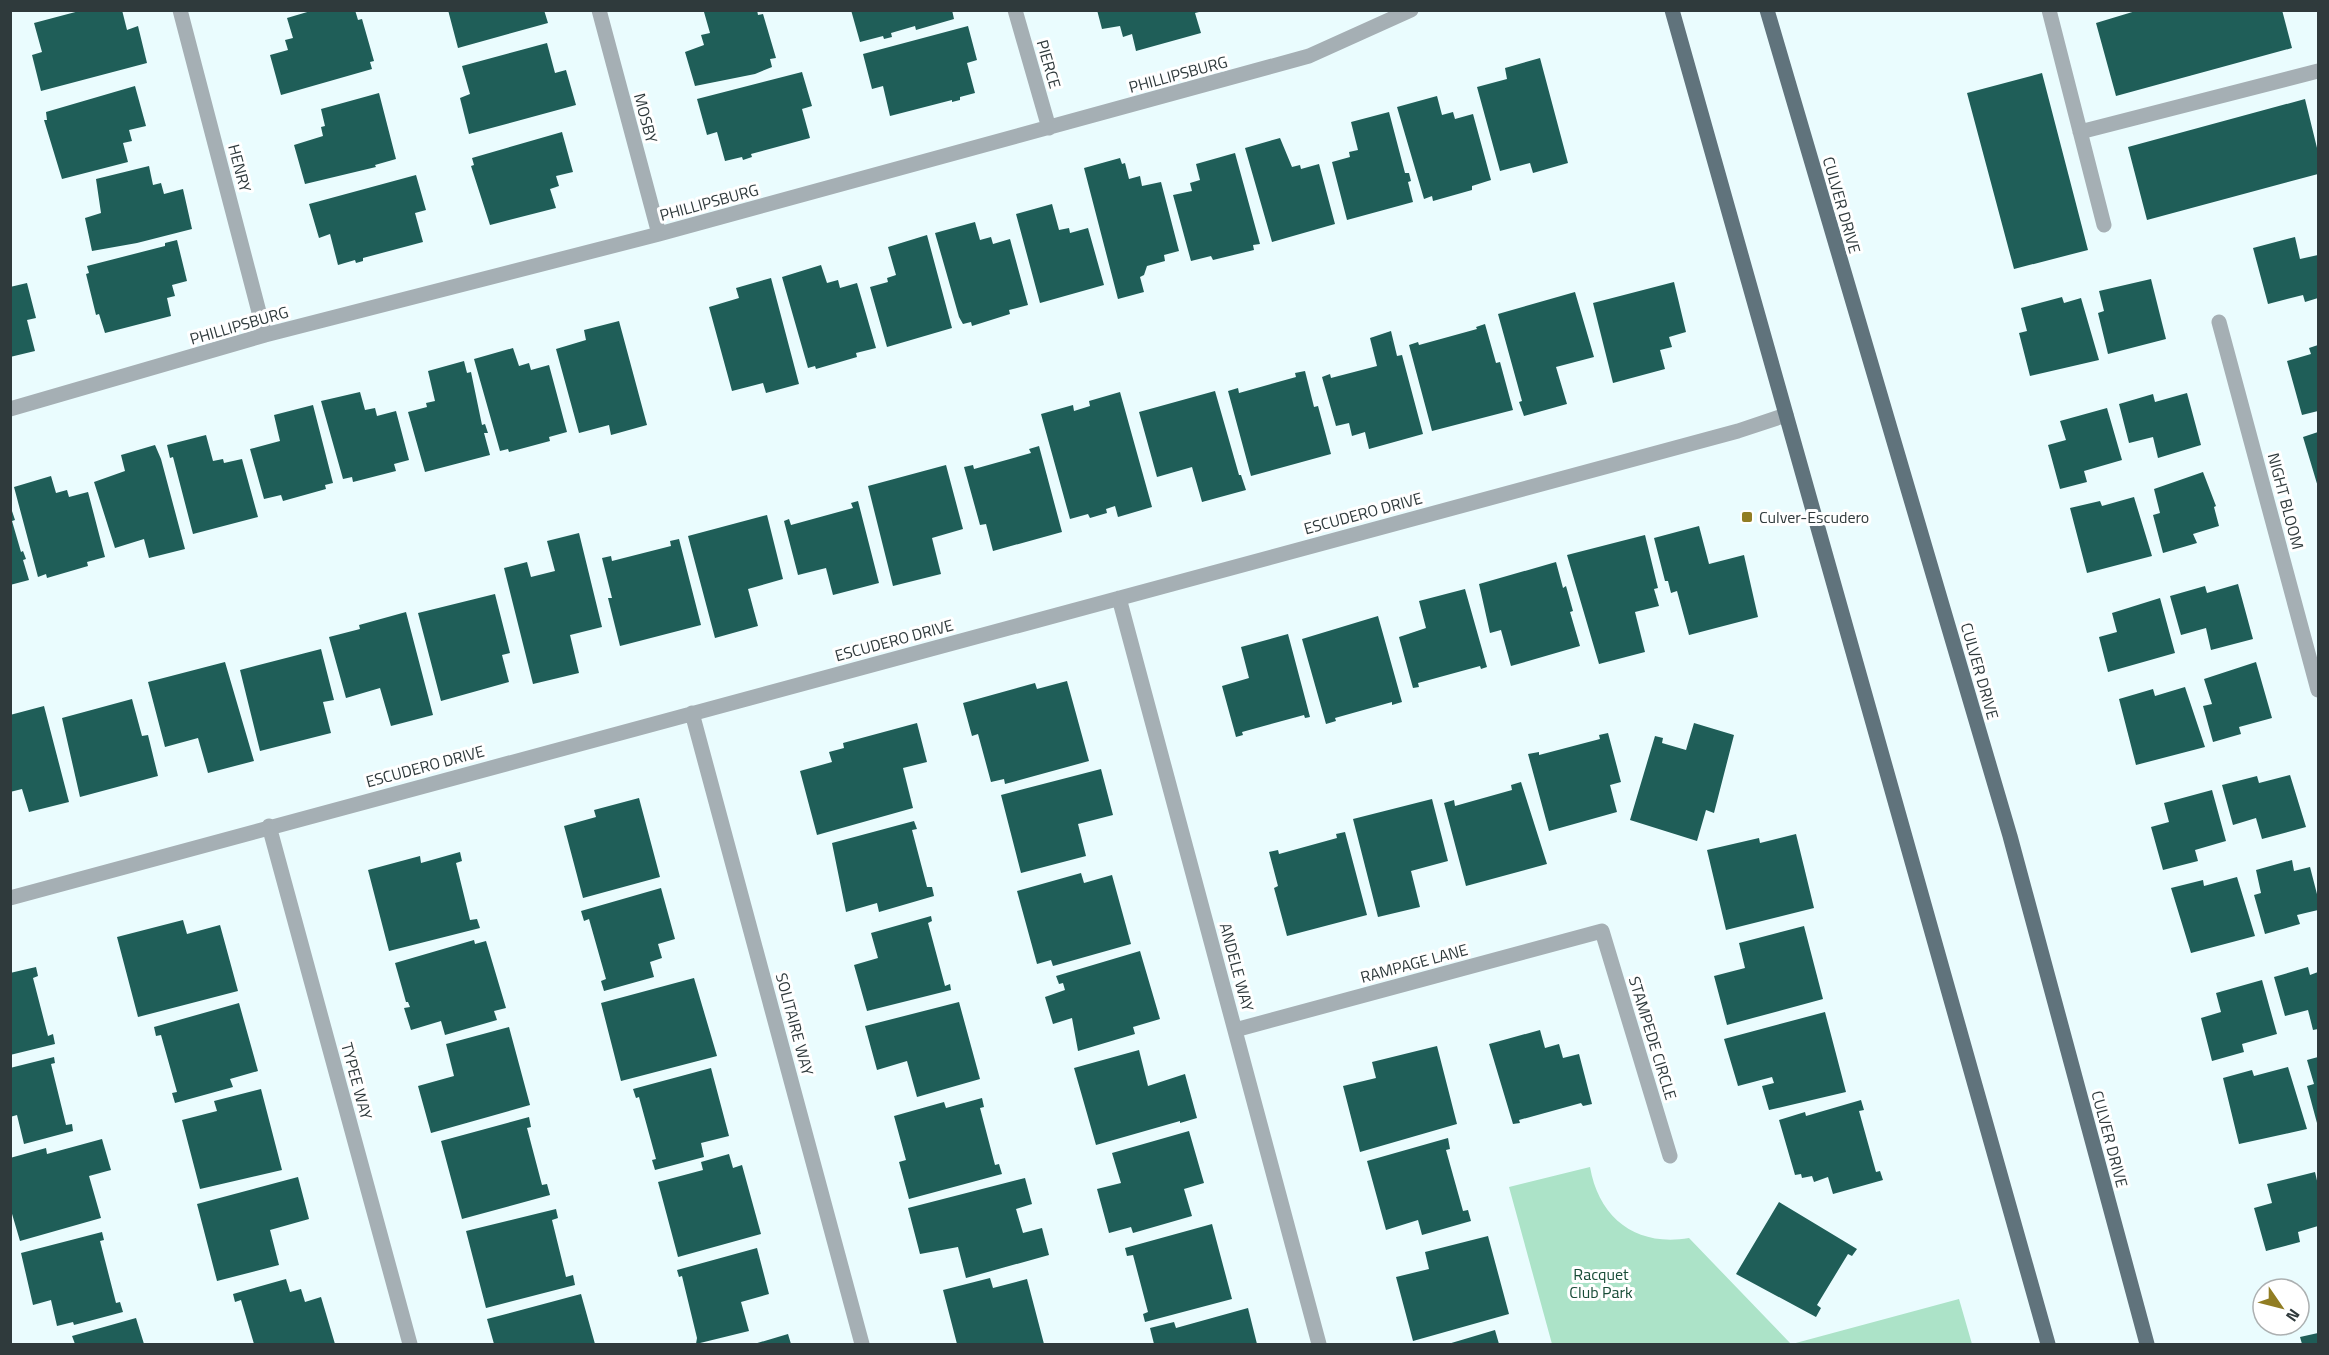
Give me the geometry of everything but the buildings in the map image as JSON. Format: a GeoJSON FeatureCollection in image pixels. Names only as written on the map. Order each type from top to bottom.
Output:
{"type":"FeatureCollection","features":[{"type":"Feature","properties":{"kind":"main road"},"geometry":{"type":"LineString","coordinates":[[1672,10],[2048,1344]]}},
{"type":"Feature","properties":{"kind":"main road","name":"CULVER DRIVE"},"geometry":{"type":"LineString","coordinates":[[1767,10],[2010,836],[2147,1344]]}},
{"type":"Feature","properties":{"kind":"street","name":"HENRY"},"geometry":{"type":"LineString","coordinates":[[180,10],[265,335]]}},
{"type":"Feature","properties":{"kind":"street","name":"MOSBY"},"geometry":{"type":"LineString","coordinates":[[599,10],[659,234]]}},
{"type":"Feature","properties":{"kind":"street","name":"PIERCE"},"geometry":{"type":"LineString","coordinates":[[1015,10],[1049,128]]}},
{"type":"Feature","properties":{"kind":"street","name":"PHILLIPSBURG"},"geometry":{"type":"LineString","coordinates":[[10,410],[265,335],[659,234],[1309,57],[1411,10]]}},
{"type":"Feature","properties":{"kind":"street"},"geometry":{"type":"LineString","coordinates":[[2049,10],[2104,225]]}},
{"type":"Feature","properties":{"kind":"street"},"geometry":{"type":"LineString","coordinates":[[2080,132],[2319,71]]}},
{"type":"Feature","properties":{"kind":"street","name":"NIGHT BLOOM"},"geometry":{"type":"LineString","coordinates":[[2218,322],[2319,690]]}},
{"type":"Feature","properties":{"kind":"street","name":"ESCUDERO DRIVE"},"geometry":{"type":"LineString","coordinates":[[10,898],[269,826],[1727,434],[1786,415]]}},
{"type":"Feature","properties":{"kind":"street","name":"ANDELE WAY"},"geometry":{"type":"LineString","coordinates":[[1119,598],[1320,1344]]}},
{"type":"Feature","properties":{"kind":"street","name":"SOLITAIRE WAY"},"geometry":{"type":"LineString","coordinates":[[693,713],[862,1344]]}},
{"type":"Feature","properties":{"kind":"street","name":"TYPEE WAY"},"geometry":{"type":"LineString","coordinates":[[269,826],[410,1344]]}},
{"type":"Feature","properties":{"kind":"street","name":"RAMPAGE LANE"},"geometry":{"type":"LineString","coordinates":[[1235,1030],[1602,931]]}},
{"type":"Feature","properties":{"kind":"street","name":"STAMPEDE CIRCLE"},"geometry":{"type":"LineString","coordinates":[[1602,931],[1670,1155]]}},
{"type":"Feature","properties":{"kind":"green space","name":"Racquet Club Park"},"geometry":{"type":"Polygon","coordinates":[[[1590,1167],[1602,1201],[1623,1225],[1653,1238],[1670,1240],[1689,1238],[1791,1344],[1552,1344],[1509,1187],[1590,1167]]]}},
{"type":"Feature","properties":{"kind":"green space"},"geometry":{"type":"Polygon","coordinates":[[[1959,1299],[1972,1344],[1792,1344],[1959,1299]]]}},
{"type":"Feature","properties":{"kind":"place","name":"Culver-Escudero"},"geometry":{"type":"Point","coordinates":[1747,517]}}]}
